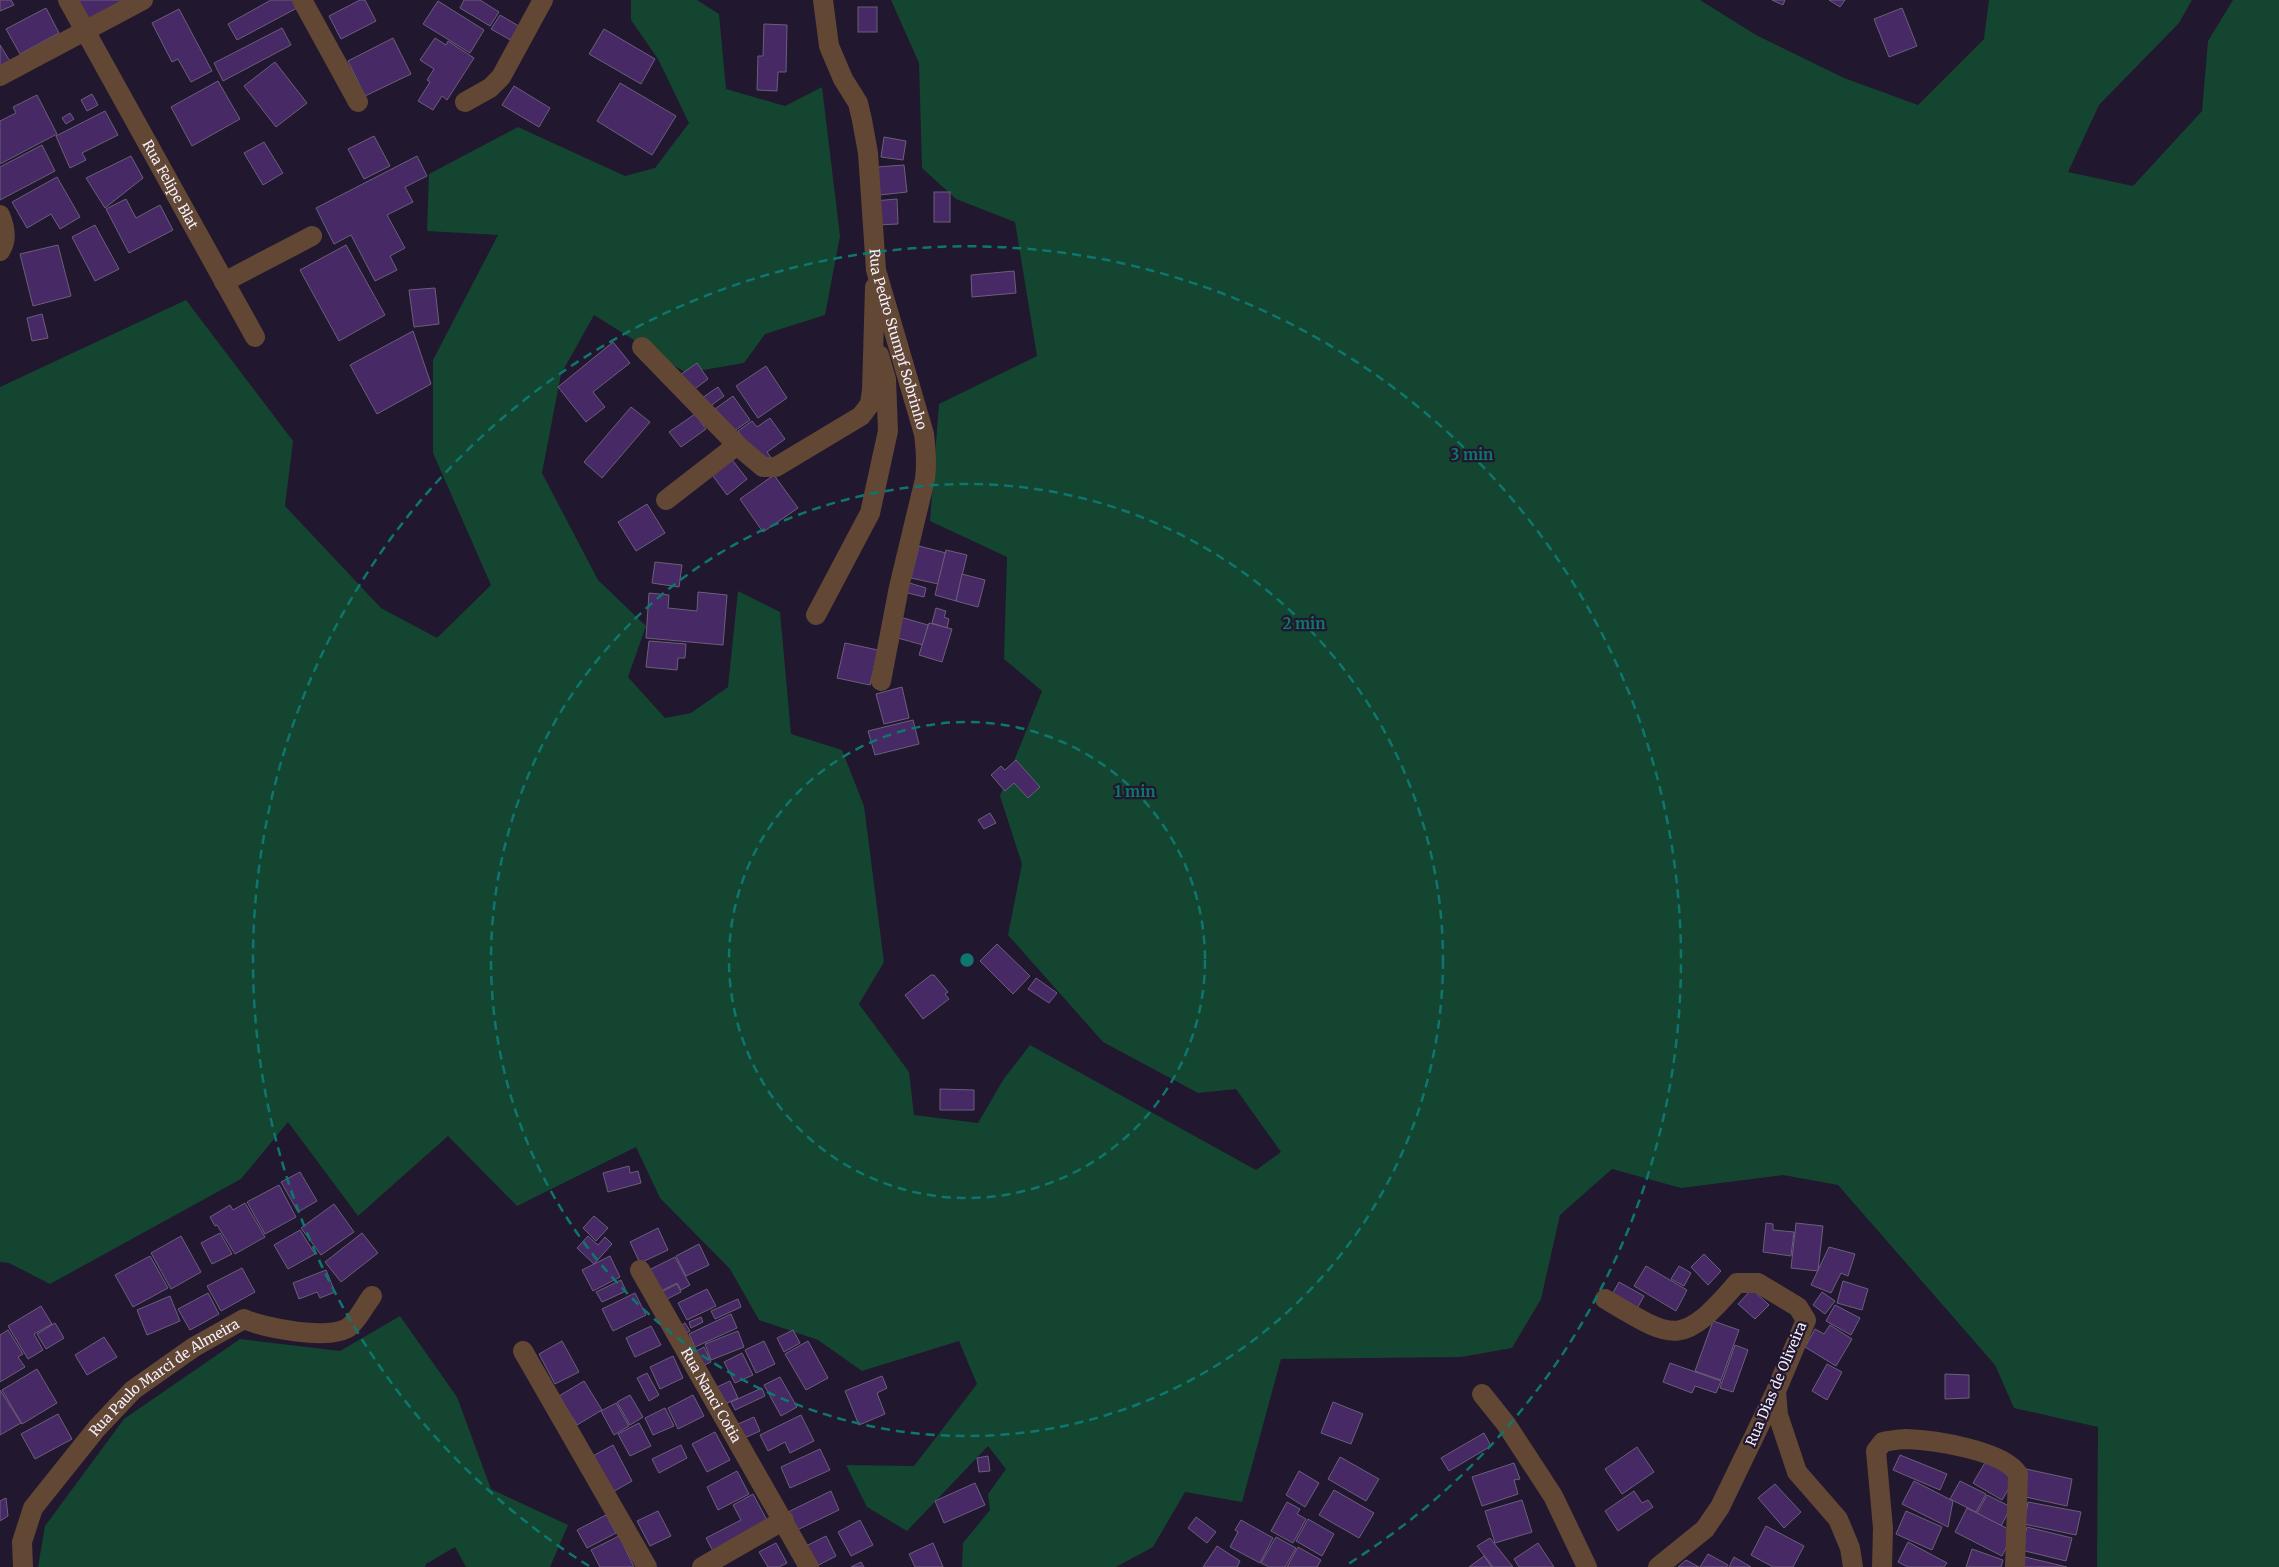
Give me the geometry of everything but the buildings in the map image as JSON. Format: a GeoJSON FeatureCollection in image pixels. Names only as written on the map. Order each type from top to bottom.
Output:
{"type":"FeatureCollection","features":[{"type":"Feature","properties":{"kind":"street","name":"Rua Felipe Blat"},"geometry":{"type":"LineString","coordinates":[[68,0],[255,337]]}},
{"type":"Feature","properties":{"kind":"street"},"geometry":{"type":"LineString","coordinates":[[0,76],[143,0]]}},
{"type":"Feature","properties":{"kind":"street"},"geometry":{"type":"LineString","coordinates":[[302,0],[358,102]]}},
{"type":"Feature","properties":{"kind":"street"},"geometry":{"type":"LineString","coordinates":[[465,102],[490,88],[501,76],[543,0]]}},
{"type":"Feature","properties":{"kind":"street","name":"Rua Pedro Stumpf Sobrinho"},"geometry":{"type":"LineString","coordinates":[[823,0],[829,46],[842,79],[858,103],[862,120],[868,153],[876,270],[924,434],[927,465],[899,587],[882,681]]}},
{"type":"Feature","properties":{"kind":"street"},"geometry":{"type":"LineString","coordinates":[[0,215],[6,237],[4,246],[0,251]]}},
{"type":"Feature","properties":{"kind":"street"},"geometry":{"type":"LineString","coordinates":[[224,282],[312,236]]}},
{"type":"Feature","properties":{"kind":"street"},"geometry":{"type":"LineString","coordinates":[[642,347],[737,446],[757,463],[771,468],[861,416],[866,411],[872,398],[876,270]]}},
{"type":"Feature","properties":{"kind":"street"},"geometry":{"type":"LineString","coordinates":[[816,615],[870,513],[888,431],[886,379],[873,334]]}},
{"type":"Feature","properties":{"kind":"street"},"geometry":{"type":"LineString","coordinates":[[666,500],[737,446]]}},
{"type":"Feature","properties":{"kind":"street","name":"Rua Nanci Cotia"},"geometry":{"type":"LineString","coordinates":[[640,1270],[810,1567]]}},
{"type":"Feature","properties":{"kind":"street","name":"Rua Dias de Oliveira"},"geometry":{"type":"LineString","coordinates":[[1605,1299],[1656,1328],[1668,1332],[1679,1332],[1695,1324],[1719,1304],[1736,1283],[1758,1283],[1798,1307],[1806,1320],[1776,1391],[1720,1507],[1706,1529],[1658,1567]]}},
{"type":"Feature","properties":{"kind":"street","name":"Rua Paulo Marci de Almeira"},"geometry":{"type":"LineString","coordinates":[[23,1567],[22,1542],[33,1508],[97,1428],[133,1390],[194,1347],[244,1319],[260,1326],[324,1334],[348,1327],[372,1296]]}},
{"type":"Feature","properties":{"kind":"street"},"geometry":{"type":"LineString","coordinates":[[523,1351],[647,1567]]}},
{"type":"Feature","properties":{"kind":"street"},"geometry":{"type":"LineString","coordinates":[[1776,1391],[1778,1415],[1797,1472],[1838,1519],[1850,1548],[1853,1567]]}},
{"type":"Feature","properties":{"kind":"street"},"geometry":{"type":"LineString","coordinates":[[1482,1394],[1506,1424],[1553,1496],[1587,1567]]}},
{"type":"Feature","properties":{"kind":"street"},"geometry":{"type":"LineString","coordinates":[[1882,1567],[1882,1528],[1876,1451],[1883,1442],[1904,1439],[1967,1446],[2013,1466],[2018,1474],[2016,1567]]}},
{"type":"Feature","properties":{"kind":"street"},"geometry":{"type":"LineString","coordinates":[[702,1567],[784,1520]]}},
{"type":"Feature","properties":{"kind":"green space"},"geometry":{"type":"Polygon","coordinates":[[[631,0],[697,0],[719,14],[726,89],[785,106],[822,87],[840,236],[825,315],[765,334],[744,363],[686,373],[594,315],[561,374],[542,473],[598,580],[646,626],[628,677],[665,718],[691,713],[728,687],[738,591],[780,612],[791,734],[842,750],[864,806],[884,962],[859,1004],[909,1072],[914,1115],[978,1123],[1003,1080],[1030,1045],[1256,1170],[1281,1152],[1236,1089],[1198,1093],[1103,1042],[1008,935],[1022,864],[1000,796],[1042,691],[1004,659],[1007,557],[930,521],[939,404],[1037,356],[1015,222],[956,199],[922,168],[919,63],[891,0],[1700,0],[1756,35],[1844,78],[1918,105],[1984,39],[1989,0],[2192,0],[2179,23],[2099,105],[2068,172],[2133,186],[2202,111],[2208,41],[2233,0],[2279,0],[2279,1567],[2097,1567],[2098,1427],[2014,1408],[1995,1365],[1838,1185],[1783,1175],[1681,1188],[1612,1169],[1560,1215],[1541,1299],[1512,1348],[1461,1357],[1281,1359],[1242,1502],[1185,1492],[1153,1547],[1116,1567],[962,1567],[963,1543],[990,1510],[988,1494],[1006,1469],[988,1446],[907,1531],[867,1507],[846,1465],[914,1466],[977,1384],[959,1341],[862,1371],[818,1340],[759,1320],[730,1269],[660,1198],[636,1147],[517,1206],[448,1136],[358,1216],[288,1122],[241,1179],[50,1284],[9,1263],[0,1262],[0,387],[186,300],[293,441],[285,506],[381,608],[437,638],[491,585],[433,453],[433,360],[498,235],[427,231],[429,174],[518,127],[625,176],[655,168],[689,123],[658,59],[631,20],[631,0]]]}},
{"type":"Feature","properties":{"kind":"green space"},"geometry":{"type":"Polygon","coordinates":[[[400,1316],[457,1397],[491,1489],[568,1525],[550,1567],[466,1567],[455,1547],[426,1564],[425,1567],[38,1567],[45,1526],[124,1419],[240,1339],[340,1351],[400,1316]]]}}]}
